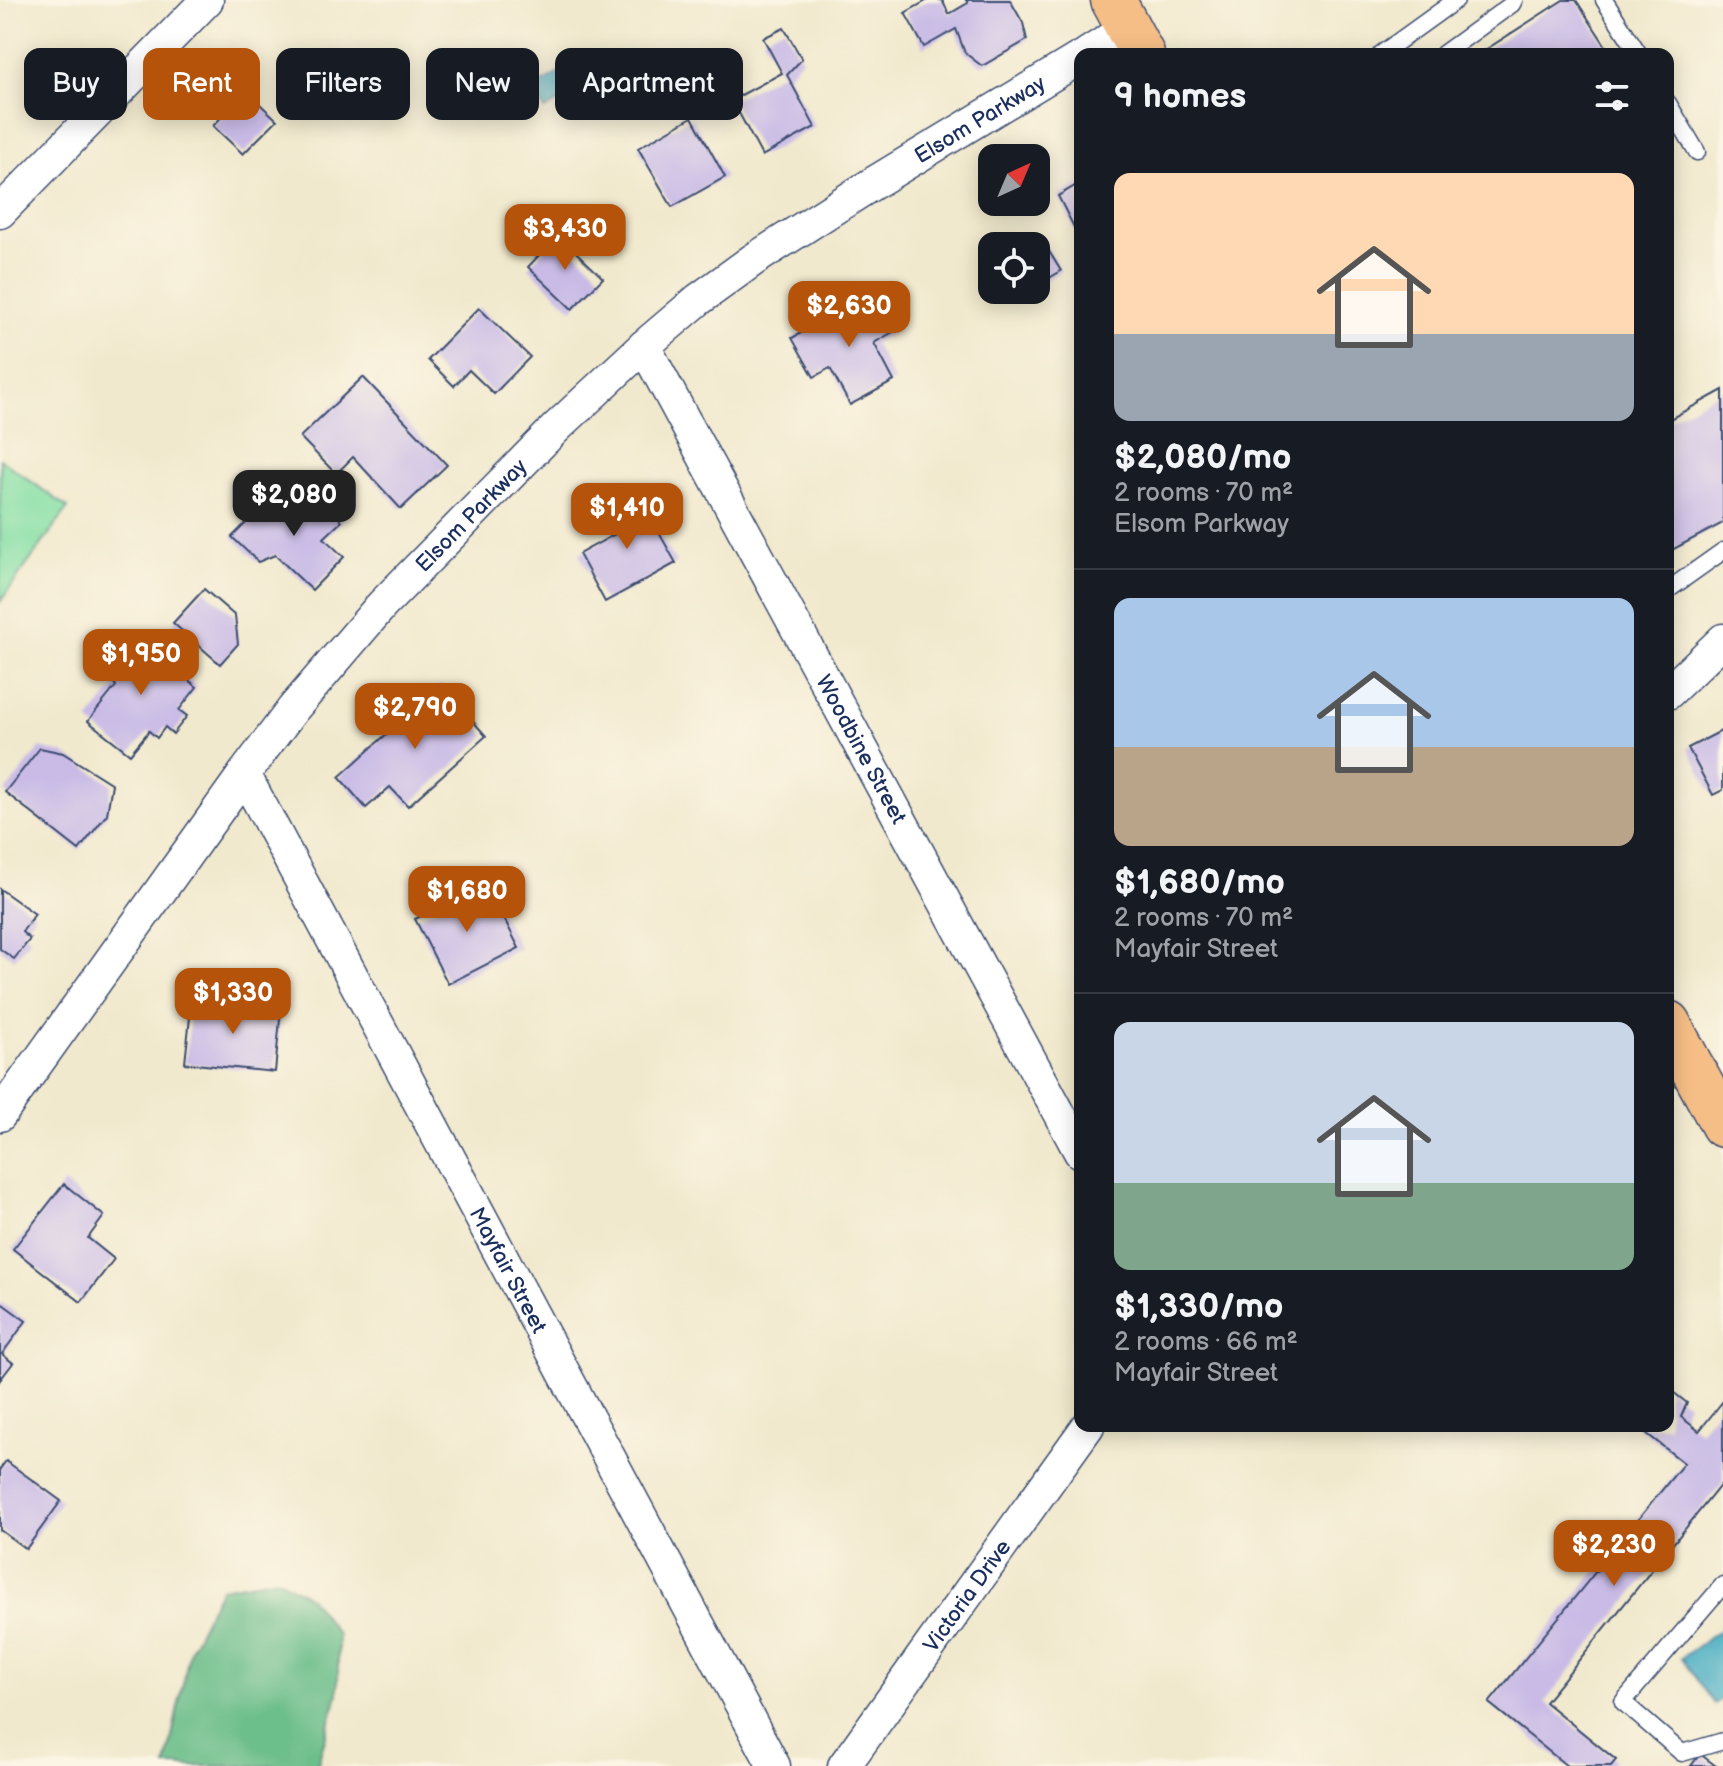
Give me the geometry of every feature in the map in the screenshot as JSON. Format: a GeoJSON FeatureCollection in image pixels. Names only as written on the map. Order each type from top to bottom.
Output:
{"type":"FeatureCollection","features":[{"type":"Feature","properties":{"kind":"main road"},"geometry":{"type":"LineString","coordinates":[[1674,1034],[1723,1125]]}},
{"type":"Feature","properties":{"kind":"street"},"geometry":{"type":"LineString","coordinates":[[0,212],[207,0]]}},
{"type":"Feature","properties":{"kind":"street"},"geometry":{"type":"LineString","coordinates":[[1096,48],[1127,27]]}},
{"type":"Feature","properties":{"kind":"street","name":"Elsom Parkway"},"geometry":{"type":"LineString","coordinates":[[0,1115],[293,709],[382,605],[556,428],[644,346],[698,300],[753,260],[1074,62]]}},
{"type":"Feature","properties":{"kind":"street","name":"Woodbine Street"},"geometry":{"type":"LineString","coordinates":[[644,346],[1074,1141]]}},
{"type":"Feature","properties":{"kind":"street"},"geometry":{"type":"LineString","coordinates":[[1674,687],[1723,640]]}},
{"type":"Feature","properties":{"kind":"street","name":"Mayfair Street"},"geometry":{"type":"LineString","coordinates":[[244,774],[774,1766]]}},
{"type":"Feature","properties":{"kind":"street","name":"Victoria Drive"},"geometry":{"type":"LineString","coordinates":[[844,1766],[1084,1432]]}},
{"type":"Feature","properties":{"kind":"lane"},"geometry":{"type":"LineString","coordinates":[[1389,48],[1456,0]]}},
{"type":"Feature","properties":{"kind":"lane"},"geometry":{"type":"LineString","coordinates":[[1451,48],[1514,0]]}},
{"type":"Feature","properties":{"kind":"lane"},"geometry":{"type":"LineString","coordinates":[[1604,0],[1635,48]]}},
{"type":"Feature","properties":{"kind":"lane"},"geometry":{"type":"LineString","coordinates":[[1674,113],[1697,152]]}},
{"type":"Feature","properties":{"kind":"lane"},"geometry":{"type":"LineString","coordinates":[[1674,586],[1723,551]]}},
{"type":"Feature","properties":{"kind":"lane"},"geometry":{"type":"LineString","coordinates":[[1723,1585],[1623,1702],[1682,1753],[1723,1741]]}},
{"type":"Feature","properties":{"kind":"green space"},"geometry":{"type":"Polygon","coordinates":[[[0,459],[68,508],[0,602],[0,459]]]}},
{"type":"Feature","properties":{"kind":"green space"},"geometry":{"type":"Polygon","coordinates":[[[277,1578],[309,1597],[338,1635],[338,1694],[317,1766],[166,1766],[190,1649],[221,1588],[277,1578]]]}},
{"type":"Feature","properties":{"kind":"water"},"geometry":{"type":"Polygon","coordinates":[[[555,75],[555,104],[545,110],[539,100],[539,85],[555,75]]]}},
{"type":"Feature","properties":{"kind":"water"},"geometry":{"type":"Polygon","coordinates":[[[1723,1628],[1723,1698],[1714,1704],[1681,1658],[1723,1628]]]}},
{"type":"Feature","properties":{"kind":"building"},"geometry":{"type":"Polygon","coordinates":[[[928,0],[942,0],[949,14],[968,3],[966,0],[1010,0],[1023,23],[1027,40],[982,66],[965,53],[956,29],[924,47],[905,13],[928,0]]]}},
{"type":"Feature","properties":{"kind":"building"},"geometry":{"type":"Polygon","coordinates":[[[1563,0],[1576,0],[1607,48],[1488,48],[1563,0]]]}},
{"type":"Feature","properties":{"kind":"building"},"geometry":{"type":"Polygon","coordinates":[[[784,28],[802,59],[787,75],[815,127],[762,156],[743,120],[743,94],[782,73],[763,38],[784,28]]]}},
{"type":"Feature","properties":{"kind":"building"},"geometry":{"type":"Polygon","coordinates":[[[260,104],[277,120],[243,154],[213,126],[219,120],[260,120],[260,104]]]}},
{"type":"Feature","properties":{"kind":"building"},"geometry":{"type":"Polygon","coordinates":[[[687,120],[694,120],[725,177],[672,207],[638,148],[687,120]]]}},
{"type":"Feature","properties":{"kind":"building"},"geometry":{"type":"Polygon","coordinates":[[[1074,187],[1074,227],[1058,196],[1074,187]]]}},
{"type":"Feature","properties":{"kind":"building"},"geometry":{"type":"Polygon","coordinates":[[[558,235],[603,278],[572,309],[528,267],[558,235]]]}},
{"type":"Feature","properties":{"kind":"building"},"geometry":{"type":"Polygon","coordinates":[[[1050,253],[1061,271],[1050,278],[1050,253]]]}},
{"type":"Feature","properties":{"kind":"building"},"geometry":{"type":"Polygon","coordinates":[[[872,294],[893,332],[874,343],[894,381],[850,405],[830,368],[814,377],[792,338],[872,294]]]}},
{"type":"Feature","properties":{"kind":"building"},"geometry":{"type":"Polygon","coordinates":[[[479,308],[530,357],[494,394],[469,370],[454,386],[428,360],[479,308]]]}},
{"type":"Feature","properties":{"kind":"building"},"geometry":{"type":"Polygon","coordinates":[[[363,377],[447,465],[401,509],[353,457],[336,474],[300,437],[363,377]]]}},
{"type":"Feature","properties":{"kind":"building"},"geometry":{"type":"Polygon","coordinates":[[[1723,390],[1723,523],[1674,549],[1674,417],[1723,390]]]}},
{"type":"Feature","properties":{"kind":"building"},"geometry":{"type":"Polygon","coordinates":[[[276,493],[296,512],[314,493],[342,521],[324,538],[344,557],[312,590],[275,555],[258,562],[232,537],[276,493]]]}},
{"type":"Feature","properties":{"kind":"building"},"geometry":{"type":"Polygon","coordinates":[[[638,495],[676,563],[605,602],[579,554],[615,534],[604,514],[638,495]]]}},
{"type":"Feature","properties":{"kind":"building"},"geometry":{"type":"Polygon","coordinates":[[[204,589],[235,616],[238,644],[220,664],[173,623],[204,589]]]}},
{"type":"Feature","properties":{"kind":"building"},"geometry":{"type":"Polygon","coordinates":[[[128,639],[149,648],[197,687],[179,710],[187,716],[173,734],[165,727],[157,738],[149,731],[130,754],[88,721],[116,686],[104,669],[128,639]]]}},
{"type":"Feature","properties":{"kind":"building"},"geometry":{"type":"Polygon","coordinates":[[[441,685],[486,736],[408,806],[390,787],[366,808],[339,777],[441,685]]]}},
{"type":"Feature","properties":{"kind":"building"},"geometry":{"type":"Polygon","coordinates":[[[1723,730],[1723,790],[1713,795],[1688,748],[1723,730]]]}},
{"type":"Feature","properties":{"kind":"building"},"geometry":{"type":"Polygon","coordinates":[[[40,748],[63,753],[112,784],[107,814],[79,850],[5,792],[40,748]]]}},
{"type":"Feature","properties":{"kind":"building"},"geometry":{"type":"Polygon","coordinates":[[[486,883],[519,948],[448,984],[415,919],[486,883]]]}},
{"type":"Feature","properties":{"kind":"building"},"geometry":{"type":"Polygon","coordinates":[[[0,889],[35,914],[22,932],[30,939],[14,959],[0,949],[0,889]]]}},
{"type":"Feature","properties":{"kind":"building"},"geometry":{"type":"Polygon","coordinates":[[[192,999],[281,1008],[275,1072],[185,1063],[192,999]]]}},
{"type":"Feature","properties":{"kind":"building"},"geometry":{"type":"Polygon","coordinates":[[[64,1184],[104,1216],[88,1238],[114,1259],[81,1302],[13,1249],[64,1184]]]}},
{"type":"Feature","properties":{"kind":"building"},"geometry":{"type":"Polygon","coordinates":[[[0,1302],[26,1321],[2,1354],[13,1363],[0,1380],[0,1302]]]}},
{"type":"Feature","properties":{"kind":"building"},"geometry":{"type":"Polygon","coordinates":[[[1674,1393],[1687,1403],[1681,1417],[1699,1431],[1723,1401],[1723,1482],[1545,1702],[1616,1760],[1611,1766],[1567,1766],[1489,1703],[1684,1463],[1645,1432],[1674,1432],[1674,1393]]]}},
{"type":"Feature","properties":{"kind":"building"},"geometry":{"type":"Polygon","coordinates":[[[6,1461],[61,1501],[26,1549],[0,1530],[0,1469],[6,1461]]]}},
{"type":"Feature","properties":{"kind":"building"},"geometry":{"type":"Polygon","coordinates":[[[1700,1754],[1716,1766],[1691,1766],[1700,1754]]]}}]}
